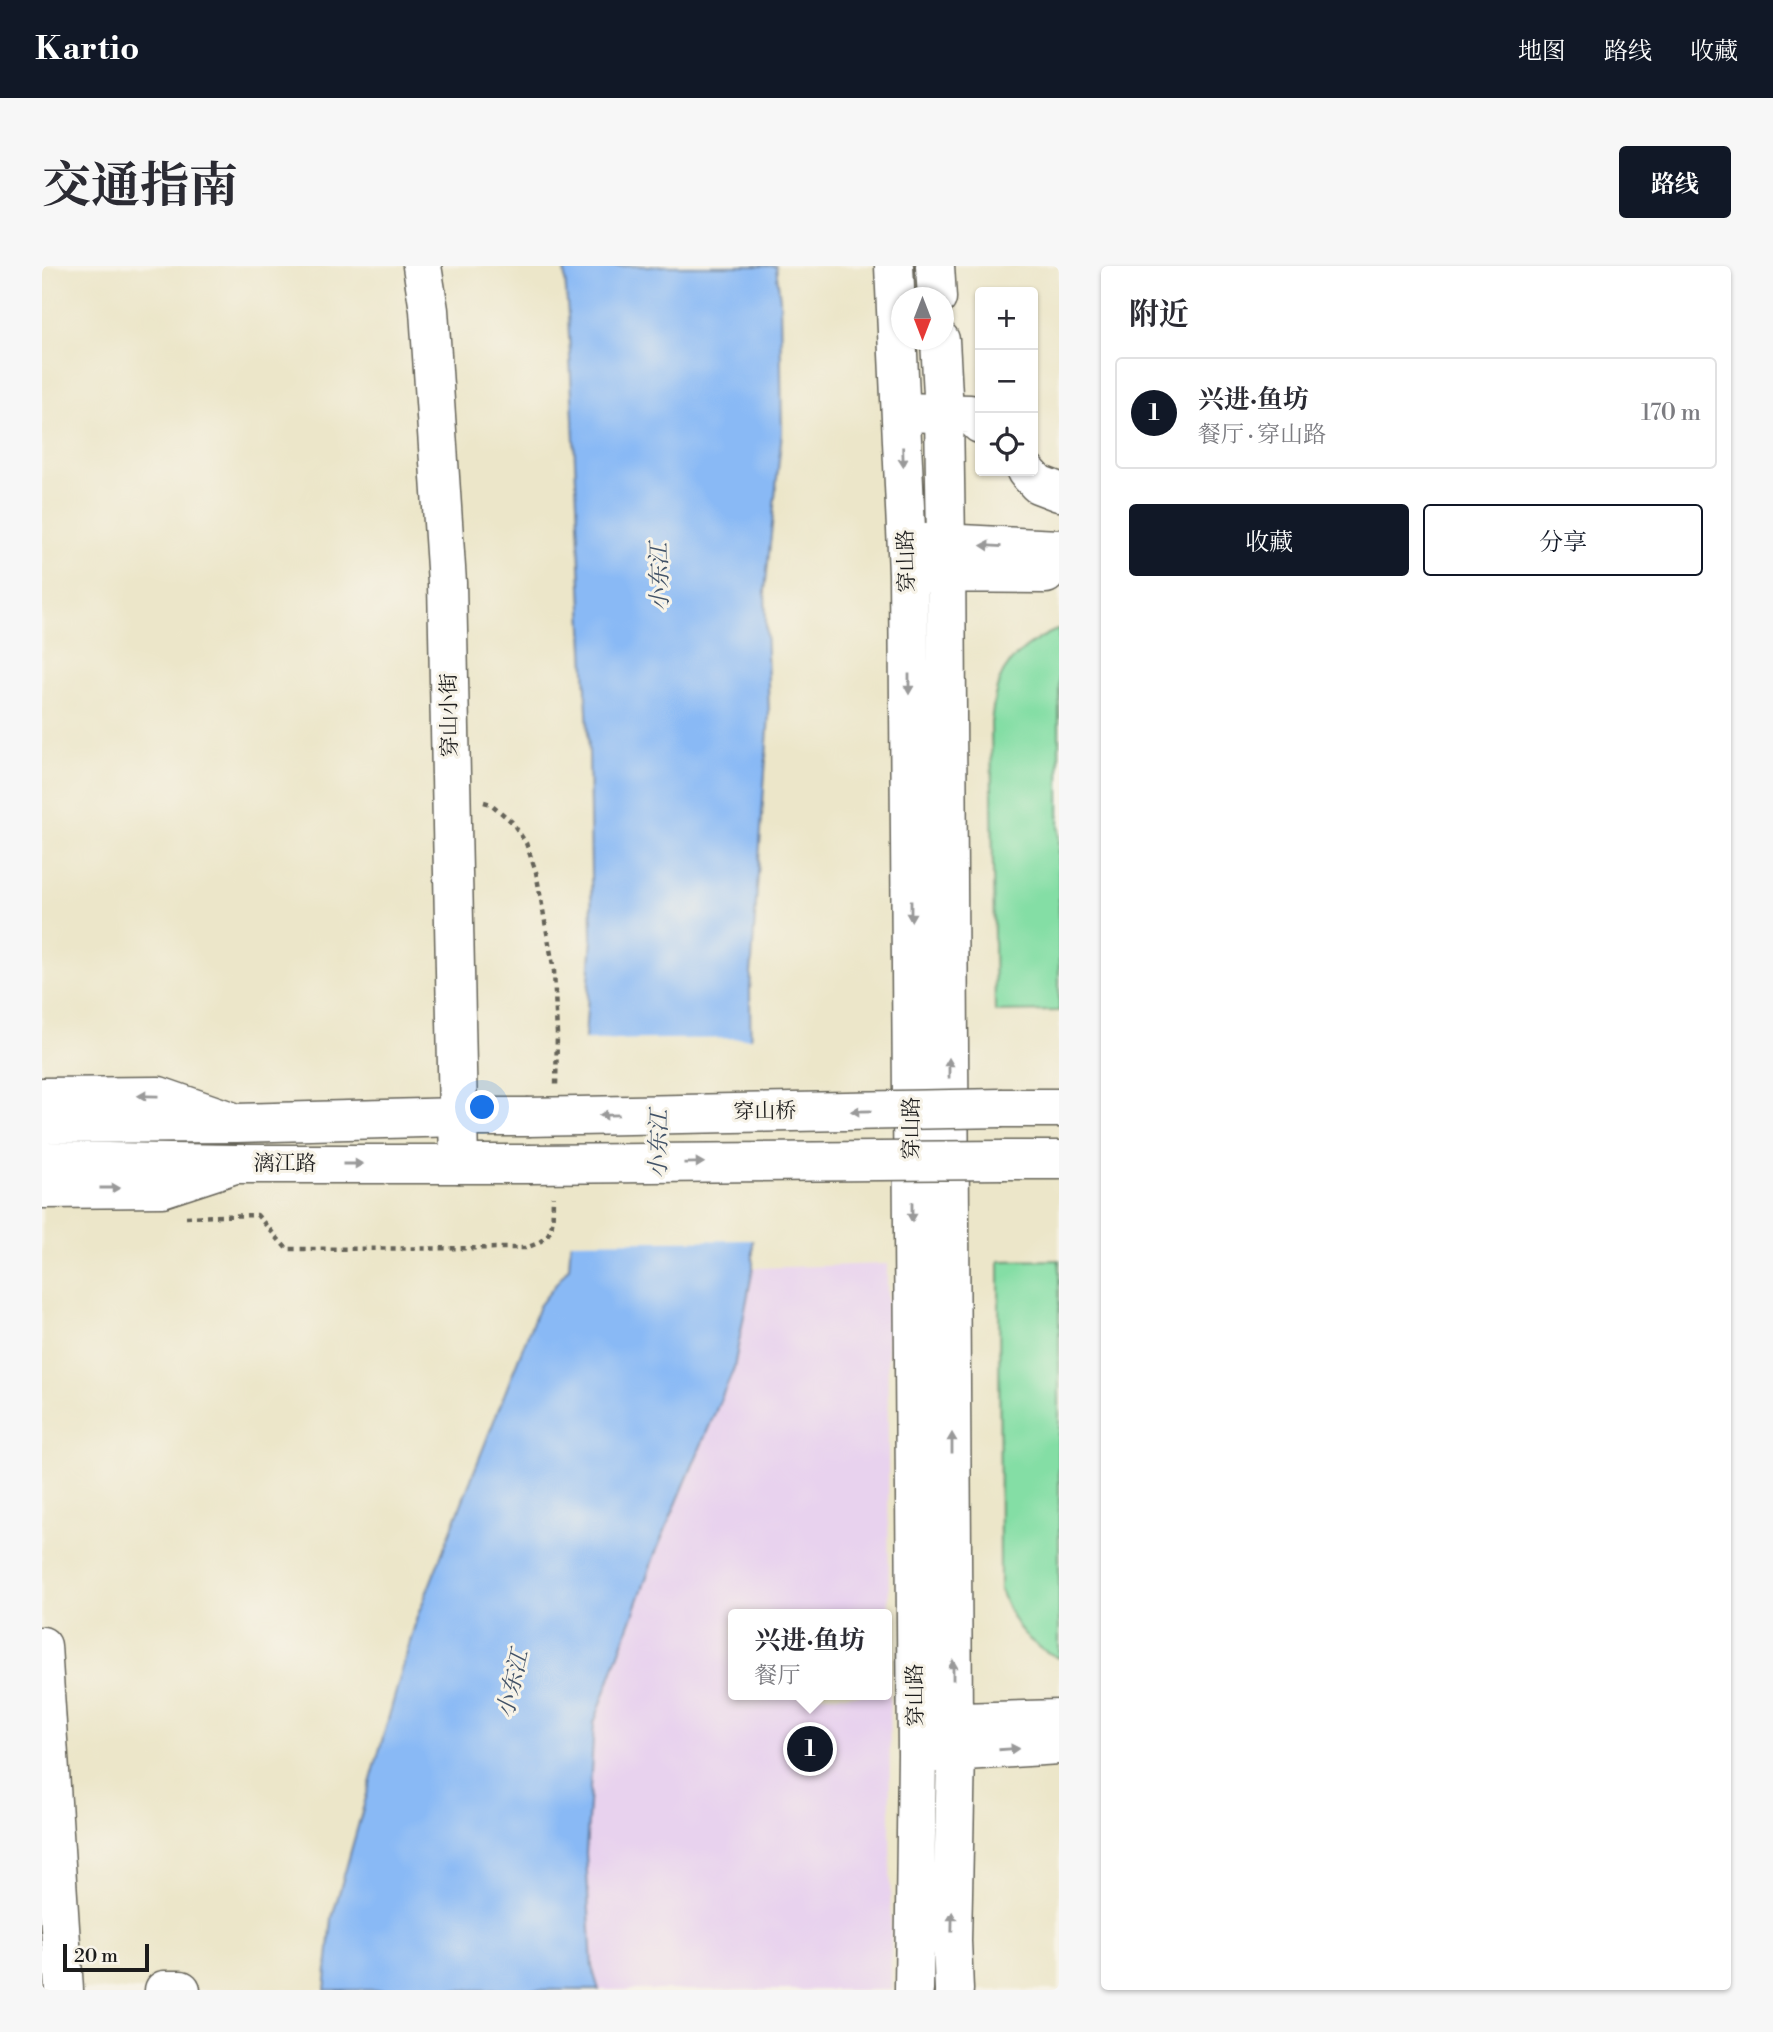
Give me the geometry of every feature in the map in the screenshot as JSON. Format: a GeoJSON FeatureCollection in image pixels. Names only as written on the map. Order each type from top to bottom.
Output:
{"type":"FeatureCollection","features":[{"type":"Feature","properties":{"kind":"main road","name":"穿山小街"},"geometry":{"type":"LineString","coordinates":[[422,266],[429,310],[447,583],[459,1164]]}},
{"type":"Feature","properties":{"kind":"main road","name":"穿山路"},"geometry":{"type":"LineString","coordinates":[[894,266],[907,557],[916,1739],[914,1990]]}},
{"type":"Feature","properties":{"kind":"main road"},"geometry":{"type":"LineString","coordinates":[[935,266],[936,287]]}},
{"type":"Feature","properties":{"kind":"main road","name":"穿山路"},"geometry":{"type":"LineString","coordinates":[[943,350],[962,418],[946,558],[955,1737],[952,1941],[954,1990]]}},
{"type":"Feature","properties":{"kind":"main road"},"geometry":{"type":"LineString","coordinates":[[901,412],[962,418]]}},
{"type":"Feature","properties":{"kind":"main road"},"geometry":{"type":"LineString","coordinates":[[1031,476],[1038,484],[1059,492]]}},
{"type":"Feature","properties":{"kind":"main road"},"geometry":{"type":"LineString","coordinates":[[907,557],[946,558],[1059,550]]}},
{"type":"Feature","properties":{"kind":"main road"},"geometry":{"type":"LineString","coordinates":[[946,558],[1059,575]]}},
{"type":"Feature","properties":{"kind":"main road"},"geometry":{"type":"LineString","coordinates":[[42,1097],[159,1096],[237,1123]]}},
{"type":"Feature","properties":{"kind":"main road","name":"穿山桥"},"geometry":{"type":"LineString","coordinates":[[527,1116],[1059,1108]]}},
{"type":"Feature","properties":{"kind":"main road","name":"漓江路"},"geometry":{"type":"LineString","coordinates":[[42,1124],[237,1123],[527,1116]]}},
{"type":"Feature","properties":{"kind":"main road","name":"漓江路"},"geometry":{"type":"LineString","coordinates":[[42,1161],[528,1164],[1059,1160]]}},
{"type":"Feature","properties":{"kind":"main road"},"geometry":{"type":"LineString","coordinates":[[42,1189],[162,1188],[235,1164]]}},
{"type":"Feature","properties":{"kind":"main road"},"geometry":{"type":"LineString","coordinates":[[42,1646],[64,1990]]}},
{"type":"Feature","properties":{"kind":"main road"},"geometry":{"type":"LineString","coordinates":[[916,1739],[955,1737],[1059,1719]]}},
{"type":"Feature","properties":{"kind":"main road"},"geometry":{"type":"LineString","coordinates":[[955,1737],[1059,1745]]}},
{"type":"Feature","properties":{"kind":"main road"},"geometry":{"type":"LineString","coordinates":[[164,1990],[181,1990]]}},
{"type":"Feature","properties":{"kind":"shaded area"},"geometry":{"type":"Polygon","coordinates":[[[887,1264],[889,1609],[728,1609],[728,1700],[889,1700],[891,1990],[599,1990],[592,1967],[586,1853],[594,1723],[655,1554],[734,1368],[753,1268],[887,1264]]]}},
{"type":"Feature","properties":{"kind":"green space"},"geometry":{"type":"Polygon","coordinates":[[[1059,629],[1059,1011],[995,1012],[991,723],[994,701],[1004,671],[1017,655],[1042,637],[1059,629]]]}},
{"type":"Feature","properties":{"kind":"green space"},"geometry":{"type":"Polygon","coordinates":[[[1059,1260],[1059,1658],[1037,1646],[1022,1631],[1000,1590],[999,1261],[1059,1260]]]}},
{"type":"Feature","properties":{"kind":"water","name":"小东江"},"geometry":{"type":"Polygon","coordinates":[[[564,266],[776,266],[780,299],[782,432],[765,591],[769,715],[750,990],[753,1268],[734,1368],[655,1554],[594,1723],[586,1853],[592,1967],[599,1990],[325,1990],[332,1918],[417,1617],[539,1306],[569,1267],[592,937],[589,754],[564,266]]]}},
{"type":"Feature","properties":{"kind":"pier"},"geometry":{"type":"Polygon","coordinates":[[[754,1038],[756,1240],[567,1242],[581,1040],[754,1038]]]}},
{"type":"Feature","properties":{"kind":"place","name":"兴进·鱼坊"},"geometry":{"type":"Point","coordinates":[810,1749]}}]}
